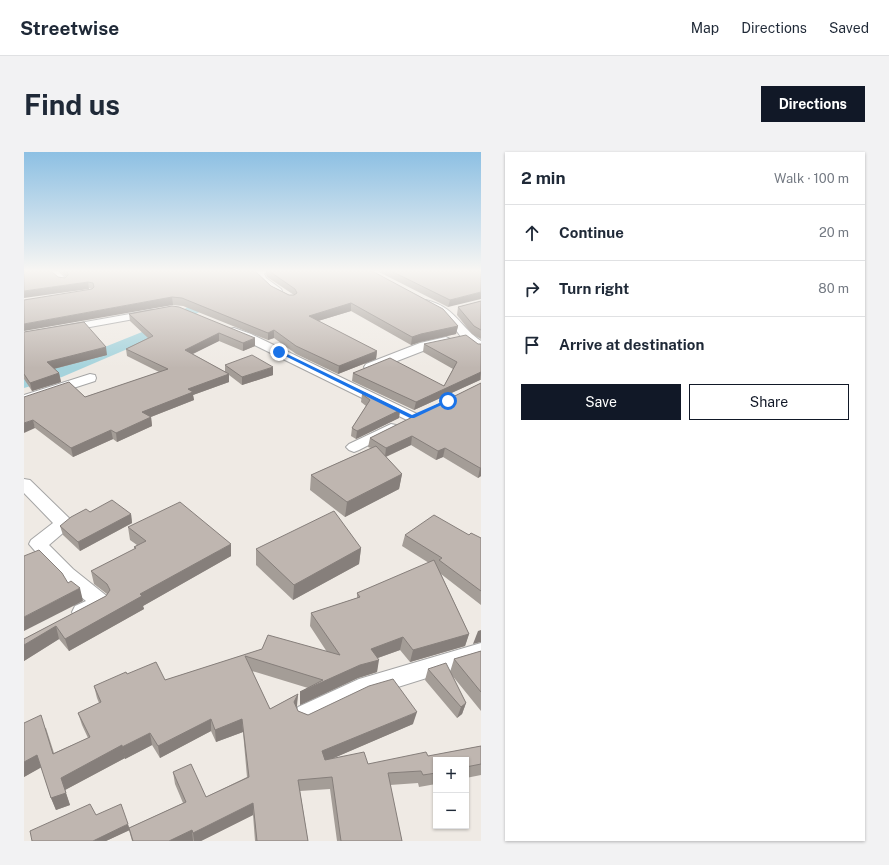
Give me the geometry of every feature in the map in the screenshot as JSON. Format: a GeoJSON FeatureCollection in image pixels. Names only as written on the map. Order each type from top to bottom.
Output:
{"type":"FeatureCollection","features":[{"type":"Feature","properties":{"kind":"street"},"geometry":{"type":"LineString","coordinates":[[427,303],[447,313],[467,337],[481,346]]}},
{"type":"Feature","properties":{"kind":"street"},"geometry":{"type":"LineString","coordinates":[[447,313],[459,309]]}},
{"type":"Feature","properties":{"kind":"street"},"geometry":{"type":"LineString","coordinates":[[24,336],[166,311]]}},
{"type":"Feature","properties":{"kind":"street"},"geometry":{"type":"LineString","coordinates":[[225,328],[247,336],[412,417]]}},
{"type":"Feature","properties":{"kind":"street"},"geometry":{"type":"LineString","coordinates":[[338,380],[424,346],[467,337]]}},
{"type":"Feature","properties":{"kind":"street"},"geometry":{"type":"LineString","coordinates":[[24,400],[90,378]]}},
{"type":"Feature","properties":{"kind":"street"},"geometry":{"type":"LineString","coordinates":[[354,447],[426,411]]}},
{"type":"Feature","properties":{"kind":"street"},"geometry":{"type":"LineString","coordinates":[[24,484],[64,523],[38,544],[66,574],[101,602],[66,621]]}},
{"type":"Feature","properties":{"kind":"street"},"geometry":{"type":"LineString","coordinates":[[307,715],[359,689],[481,652]]}},
{"type":"Feature","properties":{"kind":"building"},"geometry":{"type":"Polygon","coordinates":[[[24,303],[138,303],[24,324],[24,303]]]}},
{"type":"Feature","properties":{"kind":"building"},"geometry":{"type":"Polygon","coordinates":[[[195,303],[351,303],[309,316],[377,351],[339,366],[296,346],[274,330],[268,333],[195,303]]]}},
{"type":"Feature","properties":{"kind":"building"},"geometry":{"type":"Polygon","coordinates":[[[351,303],[432,303],[443,309],[458,326],[412,337],[351,303]]]}},
{"type":"Feature","properties":{"kind":"building"},"geometry":{"type":"Polygon","coordinates":[[[473,303],[481,303],[481,330],[474,326],[458,307],[473,303]]]}},
{"type":"Feature","properties":{"kind":"building"},"geometry":{"type":"Polygon","coordinates":[[[172,306],[179,307],[255,338],[243,343],[219,333],[185,350],[229,374],[188,389],[193,392],[142,412],[151,417],[116,433],[111,430],[71,448],[33,420],[24,423],[24,397],[69,382],[85,397],[168,369],[126,349],[153,336],[129,314],[172,306]]]}},
{"type":"Feature","properties":{"kind":"building"},"geometry":{"type":"Polygon","coordinates":[[[84,322],[106,347],[47,362],[59,373],[30,383],[24,374],[24,332],[84,322]]]}},
{"type":"Feature","properties":{"kind":"building"},"geometry":{"type":"Polygon","coordinates":[[[466,335],[478,344],[481,344],[481,372],[416,402],[353,373],[390,358],[444,386],[457,362],[424,344],[466,335]]]}},
{"type":"Feature","properties":{"kind":"building"},"geometry":{"type":"Polygon","coordinates":[[[252,355],[273,367],[242,377],[225,365],[252,355]]]}},
{"type":"Feature","properties":{"kind":"building"},"geometry":{"type":"Polygon","coordinates":[[[481,383],[481,468],[445,448],[438,451],[412,436],[386,448],[370,438],[481,383]]]}},
{"type":"Feature","properties":{"kind":"building"},"geometry":{"type":"Polygon","coordinates":[[[365,393],[400,410],[357,431],[352,428],[370,400],[362,394],[365,393]]]}},
{"type":"Feature","properties":{"kind":"building"},"geometry":{"type":"Polygon","coordinates":[[[376,446],[402,474],[347,502],[311,475],[376,446]]]}},
{"type":"Feature","properties":{"kind":"building"},"geometry":{"type":"Polygon","coordinates":[[[112,500],[131,514],[78,542],[60,526],[71,517],[86,509],[90,512],[112,500]]]}},
{"type":"Feature","properties":{"kind":"building"},"geometry":{"type":"Polygon","coordinates":[[[180,502],[231,544],[140,594],[142,596],[65,639],[56,626],[24,645],[24,639],[106,596],[110,590],[107,584],[91,571],[136,548],[134,547],[146,541],[128,527],[180,502]]]}},
{"type":"Feature","properties":{"kind":"building"},"geometry":{"type":"Polygon","coordinates":[[[334,511],[361,548],[294,585],[256,549],[334,511]]]}},
{"type":"Feature","properties":{"kind":"building"},"geometry":{"type":"Polygon","coordinates":[[[434,515],[469,535],[471,533],[481,538],[481,591],[439,560],[442,558],[405,535],[434,515]]]}},
{"type":"Feature","properties":{"kind":"building"},"geometry":{"type":"Polygon","coordinates":[[[39,550],[62,573],[68,583],[71,581],[80,588],[24,617],[24,556],[39,550]]]}},
{"type":"Feature","properties":{"kind":"building"},"geometry":{"type":"Polygon","coordinates":[[[434,560],[469,634],[413,650],[403,637],[371,649],[379,660],[360,665],[300,692],[323,680],[245,656],[270,709],[298,694],[294,702],[298,711],[308,715],[369,686],[393,679],[417,712],[322,751],[325,760],[364,752],[368,764],[426,752],[428,756],[481,746],[481,764],[469,766],[469,757],[433,757],[433,773],[423,775],[421,771],[388,773],[402,841],[341,841],[332,777],[298,780],[308,841],[257,841],[253,803],[193,833],[192,830],[169,841],[133,841],[129,828],[186,802],[173,772],[191,764],[206,797],[249,777],[242,719],[215,730],[211,719],[158,746],[150,733],[122,747],[122,745],[61,778],[66,793],[51,798],[37,755],[24,762],[24,723],[41,715],[53,754],[90,737],[78,713],[101,702],[94,686],[126,672],[127,674],[156,662],[165,680],[262,649],[268,635],[340,655],[311,613],[360,597],[357,593],[434,560]]]}},
{"type":"Feature","properties":{"kind":"building"},"geometry":{"type":"Polygon","coordinates":[[[481,651],[481,692],[454,659],[481,651]]]}},
{"type":"Feature","properties":{"kind":"building"},"geometry":{"type":"Polygon","coordinates":[[[446,663],[466,703],[461,707],[428,669],[446,663]]]}},
{"type":"Feature","properties":{"kind":"building"},"geometry":{"type":"Polygon","coordinates":[[[90,804],[96,815],[121,804],[128,824],[93,841],[32,841],[30,831],[90,804]]]}},
{"type":"Feature","properties":{"kind":"waterway"},"geometry":{"type":"LineString","coordinates":[[24,383],[56,373],[162,329],[204,303]]}},
{"type":"Feature","properties":{"kind":"route"},"geometry":{"type":"LineString","coordinates":[[279,352],[412,417],[448,401]]}}]}
